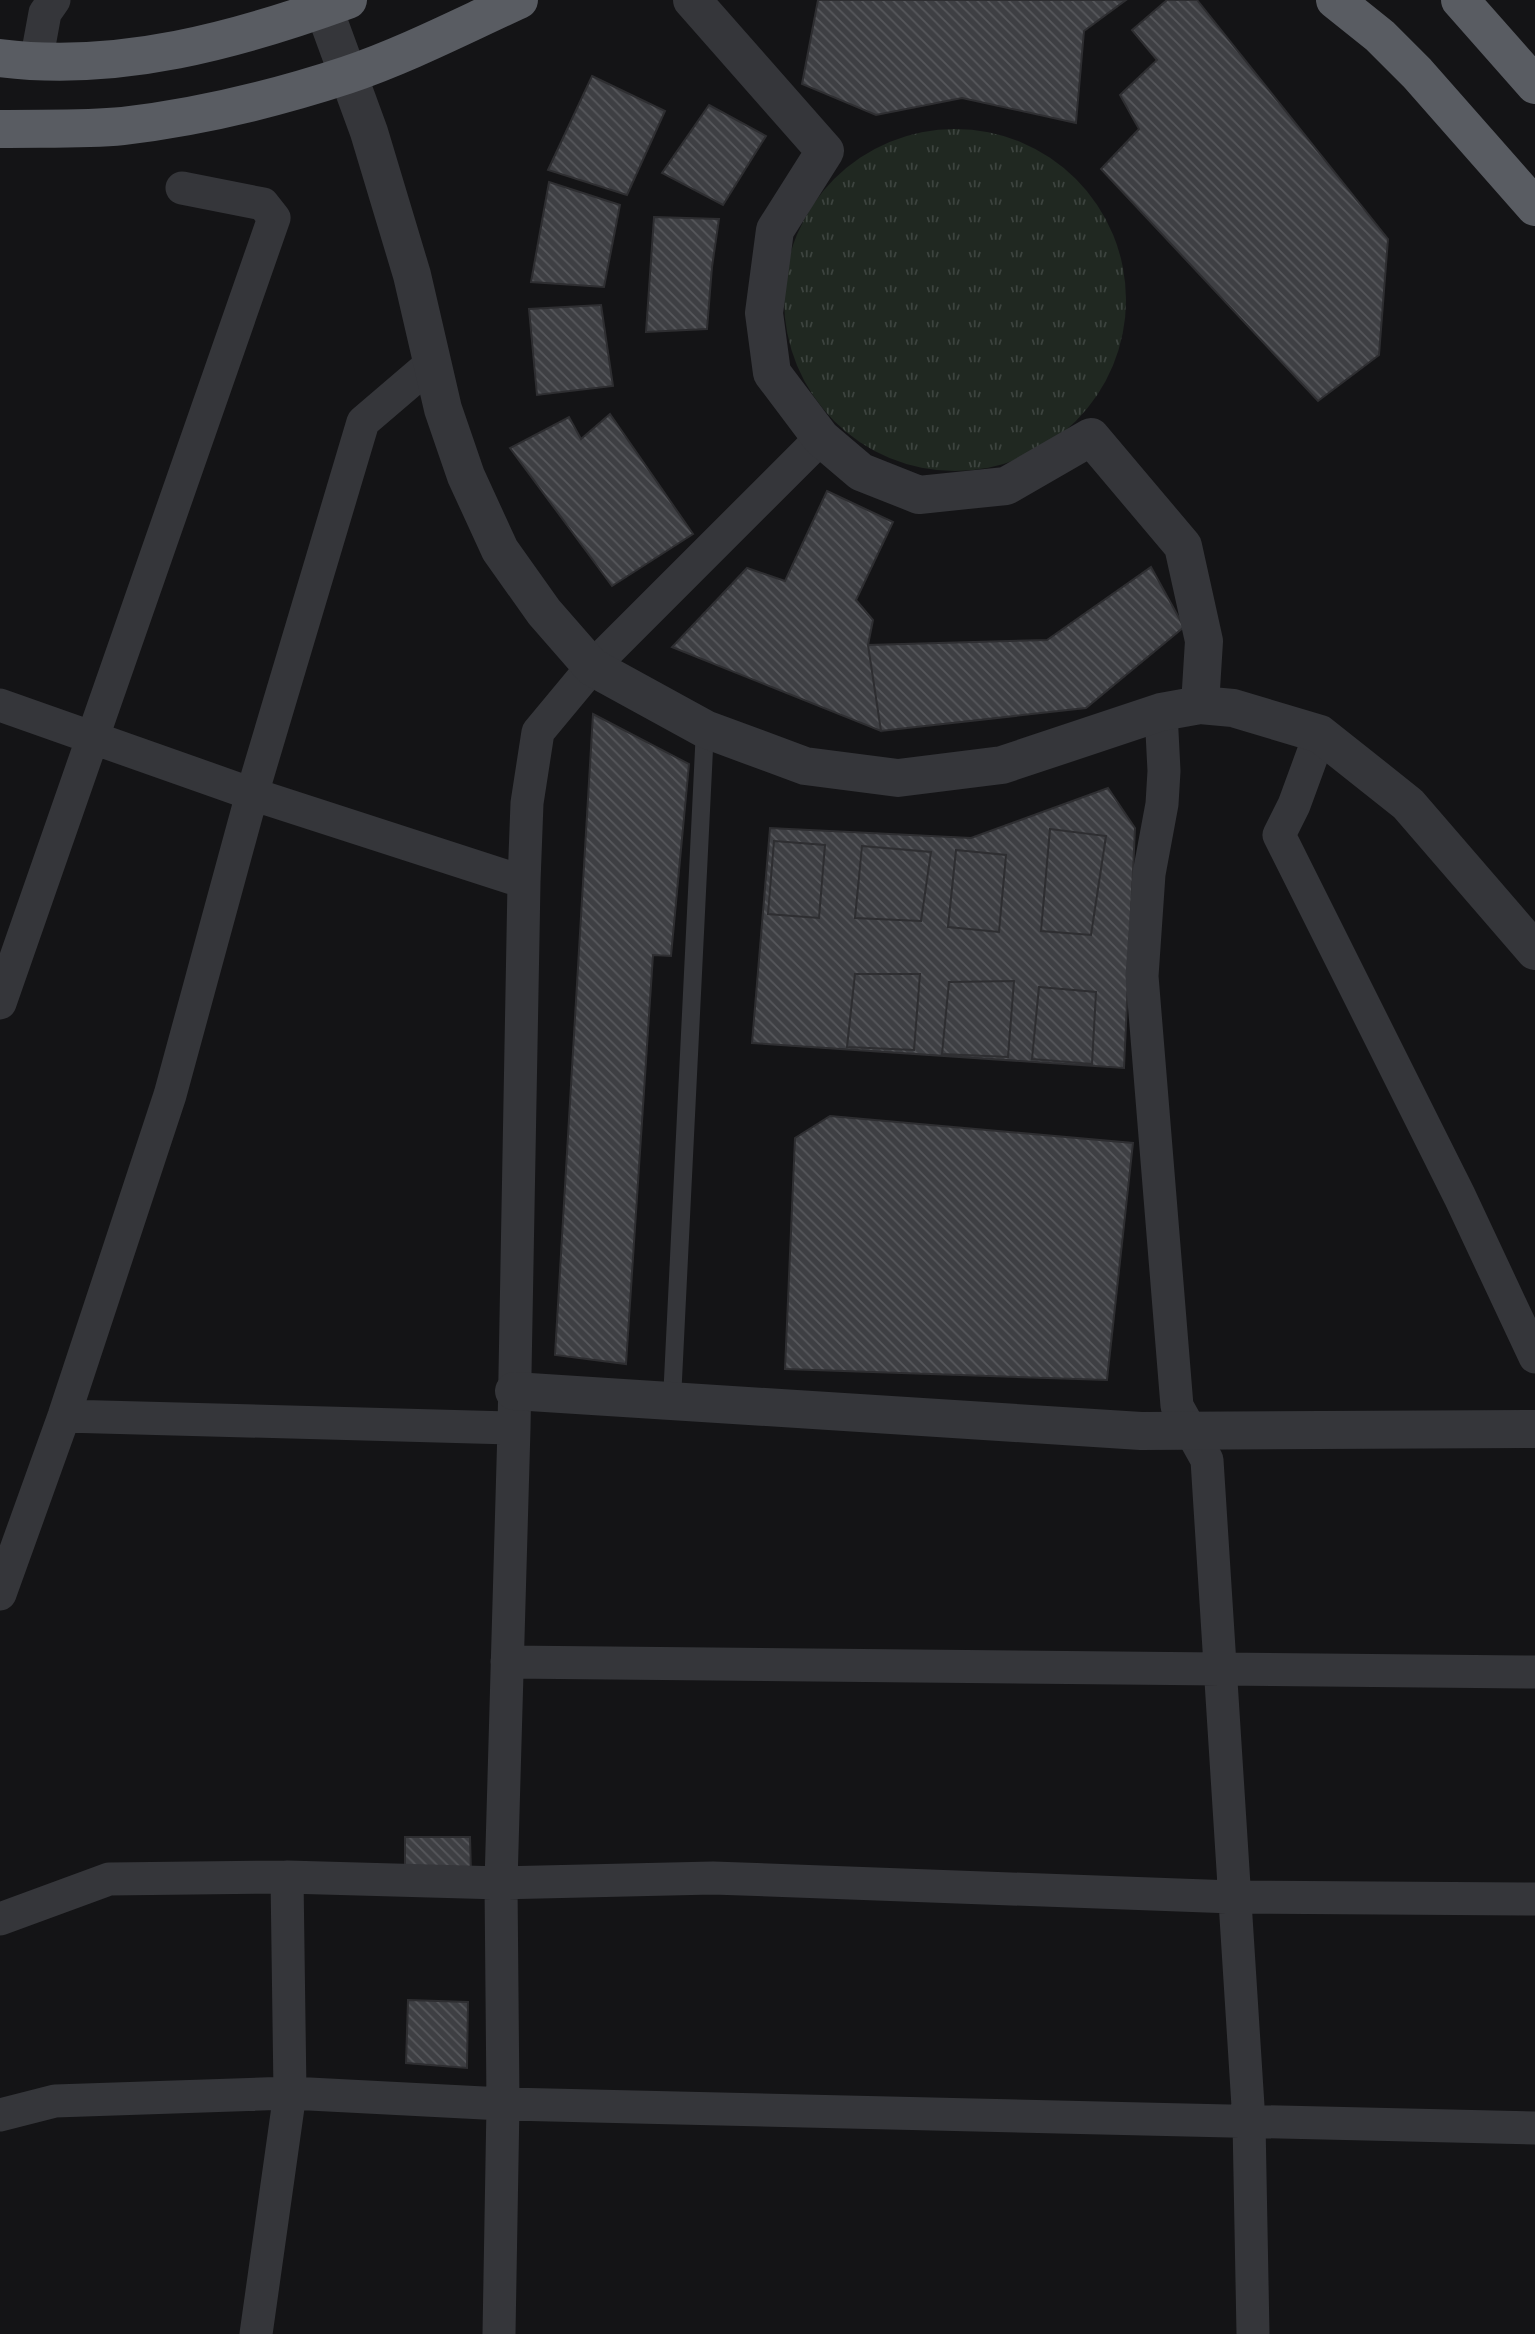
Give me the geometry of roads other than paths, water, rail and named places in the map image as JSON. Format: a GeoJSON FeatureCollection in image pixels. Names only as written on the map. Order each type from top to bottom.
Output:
{"type":"FeatureCollection","features":[{"type":"Feature","properties":{"kind":"highway"},"geometry":{"type":"LineString","coordinates":[[0,130],[119,126],[168,120],[264,100],[348,75],[519,0]]}},
{"type":"Feature","properties":{"kind":"highway"},"geometry":{"type":"LineString","coordinates":[[1335,0],[1380,36],[1417,73],[1535,207]]}},
{"type":"Feature","properties":{"kind":"highway"},"geometry":{"type":"LineString","coordinates":[[1460,0],[1535,85]]}},
{"type":"Feature","properties":{"kind":"highway"},"geometry":{"type":"LineString","coordinates":[[18,60],[80,62],[130,57],[216,42],[336,4]]}},
{"type":"Feature","properties":{"kind":"street"},"geometry":{"type":"LineString","coordinates":[[18,60],[54,0]]}},
{"type":"Feature","properties":{"kind":"street"},"geometry":{"type":"LineString","coordinates":[[692,0],[825,150],[775,230],[764,313],[772,373],[821,438],[861,472],[919,495],[1006,486],[1091,437],[1183,546],[1204,641],[1200,705]]}},
{"type":"Feature","properties":{"kind":"street"},"geometry":{"type":"LineString","coordinates":[[336,4],[348,75],[369,132],[412,275],[443,409],[466,476],[500,550],[544,612],[592,667],[705,729],[805,766],[898,778],[1002,765],[1161,712],[1200,705],[1233,708],[1320,734],[1408,804],[1535,951]]}},
{"type":"Feature","properties":{"kind":"street"},"geometry":{"type":"LineString","coordinates":[[0,1003],[274,218],[263,204],[182,188]]}},
{"type":"Feature","properties":{"kind":"street"},"geometry":{"type":"LineString","coordinates":[[0,1594],[64,1416],[170,1095],[252,794],[363,422],[432,363]]}},
{"type":"Feature","properties":{"kind":"street"},"geometry":{"type":"LineString","coordinates":[[499,2334],[503,2104],[501,1883],[514,1409],[524,882],[527,803],[538,732],[592,667],[821,438]]}},
{"type":"Feature","properties":{"kind":"street"},"geometry":{"type":"LineString","coordinates":[[0,705],[252,794],[524,882]]}},
{"type":"Feature","properties":{"kind":"street"},"geometry":{"type":"LineString","coordinates":[[1161,712],[1164,771],[1149,874],[1142,976],[1177,1406],[1207,1460],[1249,2122],[1253,2334]]}},
{"type":"Feature","properties":{"kind":"street"},"geometry":{"type":"LineString","coordinates":[[1320,734],[1294,805],[1279,835],[1460,1197],[1535,1357]]}},
{"type":"Feature","properties":{"kind":"street"},"geometry":{"type":"LineString","coordinates":[[64,1416],[514,1409],[672,1400],[1141,1431],[1535,1429]]}},
{"type":"Feature","properties":{"kind":"street"},"geometry":{"type":"LineString","coordinates":[[507,1662],[1535,1671]]}},
{"type":"Feature","properties":{"kind":"street"},"geometry":{"type":"LineString","coordinates":[[256,2334],[290,2093],[287,1877]]}},
{"type":"Feature","properties":{"kind":"street"},"geometry":{"type":"LineString","coordinates":[[0,1919],[109,1879],[287,1877],[501,1883],[713,1878],[1233,1897],[1535,1899]]}},
{"type":"Feature","properties":{"kind":"street"},"geometry":{"type":"LineString","coordinates":[[0,2115],[55,2101],[290,2093],[503,2104],[1535,2128]]}},
{"type":"Feature","properties":{"kind":"lane"},"geometry":{"type":"LineString","coordinates":[[672,1400],[705,729]]}}]}
